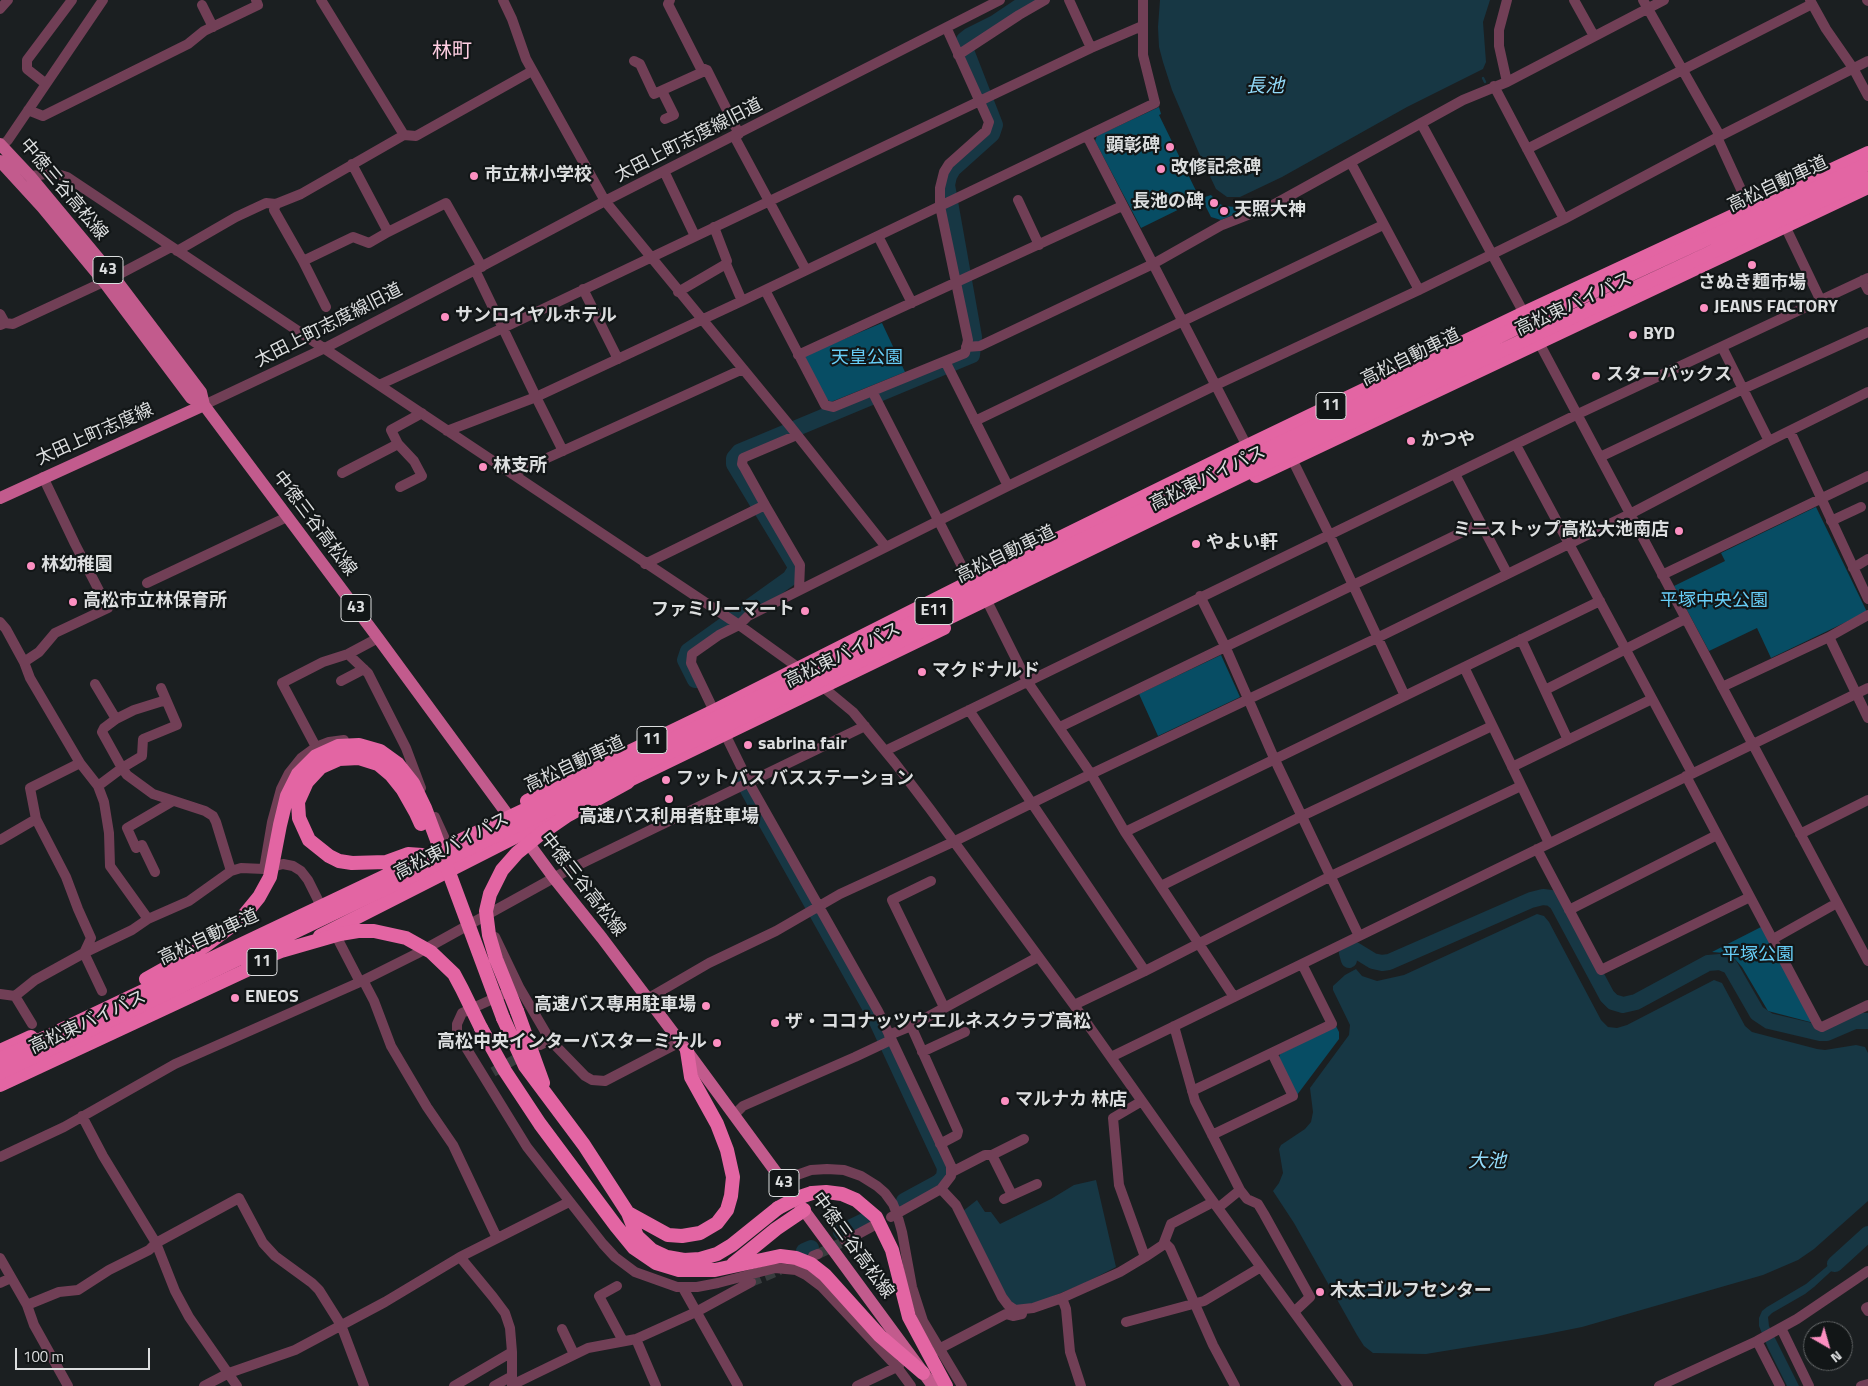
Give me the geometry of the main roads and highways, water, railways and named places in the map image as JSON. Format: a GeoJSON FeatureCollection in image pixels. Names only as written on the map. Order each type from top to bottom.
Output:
{"type":"FeatureCollection","features":[{"type":"Feature","properties":{"kind":"highway","name":"高松東バイパス"},"geometry":{"type":"LineString","coordinates":[[0,1051],[446,841],[799,669],[970,582],[1247,446],[1524,313],[1868,153]]}},
{"type":"Feature","properties":{"kind":"highway","name":"高松自動車道"},"geometry":{"type":"LineString","coordinates":[[0,1059],[654,748],[1544,315],[1868,164]]}},
{"type":"Feature","properties":{"kind":"highway","name":"高松自動車道"},"geometry":{"type":"LineString","coordinates":[[0,1073],[759,710],[1298,448],[1868,179]]}},
{"type":"Feature","properties":{"kind":"highway","name":"高松東バイパス"},"geometry":{"type":"LineString","coordinates":[[0,1085],[333,930],[521,833],[1260,474],[1868,187]]}},
{"type":"Feature","properties":{"kind":"highway"},"geometry":{"type":"LineString","coordinates":[[547,1094],[496,959],[490,935],[486,911],[490,894],[502,870],[531,841],[568,815],[759,710]]}},
{"type":"Feature","properties":{"kind":"highway"},"geometry":{"type":"LineString","coordinates":[[37,1041],[206,946],[241,918],[259,897],[270,877],[287,796],[298,774],[316,756],[338,746],[359,745],[380,751],[398,764],[413,783],[424,808],[519,1069],[528,1105]]}},
{"type":"Feature","properties":{"kind":"highway"},"geometry":{"type":"LineString","coordinates":[[428,855],[408,854],[386,862],[352,863],[329,856],[309,840],[299,818],[298,802],[307,782],[322,767],[339,758],[359,758],[378,764],[391,775],[403,790],[416,813],[500,1019],[525,1066],[584,1145],[628,1213],[637,1236],[652,1250],[667,1256],[684,1260],[700,1259],[725,1249],[778,1208],[797,1198],[812,1193],[826,1192],[842,1194],[856,1200],[876,1217],[892,1250],[909,1317],[946,1386]]}},
{"type":"Feature","properties":{"kind":"highway"},"geometry":{"type":"LineString","coordinates":[[220,968],[239,968],[281,951],[340,934],[358,931],[390,934],[406,938],[418,944],[443,962],[454,974],[505,1072],[577,1174],[634,1248],[656,1263],[679,1270],[699,1272],[729,1268],[780,1256],[796,1258],[811,1264],[825,1275],[880,1336],[928,1382]]}},
{"type":"Feature","properties":{"kind":"highway"},"geometry":{"type":"LineString","coordinates":[[628,1213],[668,1235],[682,1236],[700,1233],[717,1223],[727,1210],[733,1177],[727,1150],[717,1124],[691,1077],[683,1046]]}},
{"type":"Feature","properties":{"kind":"highway"},"geometry":{"type":"LineString","coordinates":[[729,1268],[776,1229],[804,1210]]}},
{"type":"Feature","properties":{"kind":"main road","name":"中徳三谷高松線"},"geometry":{"type":"LineString","coordinates":[[1,146],[30,176],[109,279],[191,398],[204,405],[554,878],[683,1046],[928,1382]]}},
{"type":"Feature","properties":{"kind":"main road","name":"中徳三谷高松線"},"geometry":{"type":"LineString","coordinates":[[0,161],[109,279]]}},
{"type":"Feature","properties":{"kind":"main road","name":"太田上町志度線"},"geometry":{"type":"LineString","coordinates":[[0,498],[204,405]]}},
{"type":"Feature","properties":{"kind":"water","name":"長池"},"geometry":{"type":"Polygon","coordinates":[[[1160,0],[1490,0],[1483,22],[1486,62],[1483,69],[1407,107],[1282,177],[1240,197],[1227,197],[1216,189],[1172,90],[1159,47],[1160,0]]]}},
{"type":"Feature","properties":{"kind":"water","name":"大池"},"geometry":{"type":"Polygon","coordinates":[[[1537,914],[1544,916],[1549,922],[1601,1020],[1608,1027],[1617,1028],[1627,1025],[1714,980],[1722,983],[1745,1026],[1752,1032],[1817,1049],[1825,1050],[1856,1045],[1865,1047],[1868,1053],[1868,1201],[1814,1249],[1798,1260],[1763,1275],[1582,1327],[1542,1335],[1426,1354],[1373,1353],[1364,1346],[1357,1335],[1294,1223],[1273,1191],[1283,1173],[1279,1149],[1281,1145],[1305,1129],[1311,1122],[1313,1112],[1310,1088],[1349,1035],[1350,1025],[1333,990],[1333,986],[1345,975],[1356,969],[1362,976],[1377,981],[1404,975],[1537,914]]]}},
{"type":"Feature","properties":{"kind":"water"},"geometry":{"type":"Polygon","coordinates":[[[1096,1180],[1116,1267],[1083,1284],[1041,1301],[1024,1306],[1015,1306],[1004,1293],[963,1211],[977,1200],[985,1212],[991,1212],[1000,1224],[1051,1199],[1074,1185],[1096,1180]]]}},
{"type":"Feature","properties":{"kind":"water"},"geometry":{"type":"Polygon","coordinates":[[[1849,1248],[1852,1252],[1814,1287],[1768,1317],[1769,1326],[1799,1386],[1787,1386],[1759,1326],[1759,1318],[1762,1311],[1806,1284],[1849,1248]]]}},
{"type":"Feature","properties":{"kind":"waterway"},"geometry":{"type":"LineString","coordinates":[[695,680],[685,660],[688,651],[790,578],[795,570],[795,565],[734,464],[734,458],[739,452],[972,355],[974,337],[947,185],[953,169],[992,134],[995,125],[963,43],[969,36],[995,23],[1029,0]]}},
{"type":"Feature","properties":{"kind":"waterway"},"geometry":{"type":"LineString","coordinates":[[1483,78],[1485,82]]}},
{"type":"Feature","properties":{"kind":"waterway"},"geometry":{"type":"LineString","coordinates":[[742,779],[872,1011],[945,1168],[944,1177],[939,1182],[904,1201]]}},
{"type":"Feature","properties":{"kind":"waterway"},"geometry":{"type":"LineString","coordinates":[[1349,960],[1347,953],[1355,950],[1373,961],[1389,962],[1531,900],[1543,897],[1551,898],[1557,903],[1607,996],[1613,1002],[1623,1005],[1636,1002],[1708,963],[1720,962],[1730,966],[1757,1013],[1769,1021],[1820,1033],[1827,1033],[1855,1021],[1868,1021]]}},
{"type":"Feature","properties":{"kind":"waterway"},"geometry":{"type":"LineString","coordinates":[[841,1232],[864,1221]]}},
{"type":"Feature","properties":{"kind":"waterway"},"geometry":{"type":"LineString","coordinates":[[1835,1264],[1868,1234]]}},
{"type":"Feature","properties":{"kind":"waterway"},"geometry":{"type":"LineString","coordinates":[[804,1251],[811,1248]]}},
{"type":"Feature","properties":{"kind":"tunnel"},"geometry":{"type":"LineString","coordinates":[[493,1072],[526,1053]]}},
{"type":"Feature","properties":{"kind":"tunnel"},"geometry":{"type":"LineString","coordinates":[[818,1254],[845,1241]]}},
{"type":"Feature","properties":{"kind":"tunnel"},"geometry":{"type":"LineString","coordinates":[[751,1282],[780,1270]]}},
{"type":"Feature","properties":{"kind":"place","name":"顕彰碑"},"geometry":{"type":"Point","coordinates":[1170,147]}},
{"type":"Feature","properties":{"kind":"place","name":"改修記念碑"},"geometry":{"type":"Point","coordinates":[1161,169]}},
{"type":"Feature","properties":{"kind":"place","name":"市立林小学校"},"geometry":{"type":"Point","coordinates":[474,176]}},
{"type":"Feature","properties":{"kind":"place","name":"長池の碑"},"geometry":{"type":"Point","coordinates":[1214,203]}},
{"type":"Feature","properties":{"kind":"place","name":"天照大神"},"geometry":{"type":"Point","coordinates":[1224,211]}},
{"type":"Feature","properties":{"kind":"place","name":"さぬき麺市場"},"geometry":{"type":"Point","coordinates":[1752,265]}},
{"type":"Feature","properties":{"kind":"place","name":"JEANS FACTORY"},"geometry":{"type":"Point","coordinates":[1704,308]}},
{"type":"Feature","properties":{"kind":"place","name":"サンロイヤルホテル"},"geometry":{"type":"Point","coordinates":[445,317]}},
{"type":"Feature","properties":{"kind":"place","name":"BYD"},"geometry":{"type":"Point","coordinates":[1633,335]}},
{"type":"Feature","properties":{"kind":"place","name":"スターバックス"},"geometry":{"type":"Point","coordinates":[1596,376]}},
{"type":"Feature","properties":{"kind":"place","name":"かつや"},"geometry":{"type":"Point","coordinates":[1411,441]}},
{"type":"Feature","properties":{"kind":"place","name":"林支所"},"geometry":{"type":"Point","coordinates":[483,467]}},
{"type":"Feature","properties":{"kind":"place","name":"ミニストップ高松大池南店"},"geometry":{"type":"Point","coordinates":[1679,531]}},
{"type":"Feature","properties":{"kind":"place","name":"やよい軒"},"geometry":{"type":"Point","coordinates":[1196,544]}},
{"type":"Feature","properties":{"kind":"place","name":"林幼稚園"},"geometry":{"type":"Point","coordinates":[31,566]}},
{"type":"Feature","properties":{"kind":"place","name":"高松市立林保育所"},"geometry":{"type":"Point","coordinates":[73,602]}},
{"type":"Feature","properties":{"kind":"place","name":"ファミリーマート"},"geometry":{"type":"Point","coordinates":[805,611]}},
{"type":"Feature","properties":{"kind":"place","name":"マクドナルド"},"geometry":{"type":"Point","coordinates":[922,672]}},
{"type":"Feature","properties":{"kind":"place","name":"sabrina fair"},"geometry":{"type":"Point","coordinates":[748,745]}},
{"type":"Feature","properties":{"kind":"place","name":"フットバス バスステーション"},"geometry":{"type":"Point","coordinates":[666,780]}},
{"type":"Feature","properties":{"kind":"place","name":"高速バス利用者駐車場"},"geometry":{"type":"Point","coordinates":[669,799]}},
{"type":"Feature","properties":{"kind":"place","name":"ENEOS"},"geometry":{"type":"Point","coordinates":[235,998]}},
{"type":"Feature","properties":{"kind":"place","name":"高速バス専用駐車場"},"geometry":{"type":"Point","coordinates":[706,1006]}},
{"type":"Feature","properties":{"kind":"place","name":"ザ・ココナッツウエルネスクラブ高松"},"geometry":{"type":"Point","coordinates":[775,1023]}},
{"type":"Feature","properties":{"kind":"place","name":"高松中央インターバスターミナル"},"geometry":{"type":"Point","coordinates":[717,1043]}},
{"type":"Feature","properties":{"kind":"place","name":"マルナカ 林店"},"geometry":{"type":"Point","coordinates":[1005,1101]}},
{"type":"Feature","properties":{"kind":"place","name":"木太ゴルフセンター"},"geometry":{"type":"Point","coordinates":[1320,1292]}},
{"type":"Feature","properties":{"kind":"district","name":"林町"},"geometry":{"type":"Point","coordinates":[452,52]}},
{"type":"Feature","properties":{"kind":"park label","name":"天皇公園"},"geometry":{"type":"Point","coordinates":[867,359]}},
{"type":"Feature","properties":{"kind":"park label","name":"平塚中央公園"},"geometry":{"type":"Point","coordinates":[1714,602]}},
{"type":"Feature","properties":{"kind":"park label","name":"平塚公園"},"geometry":{"type":"Point","coordinates":[1758,956]}}]}
